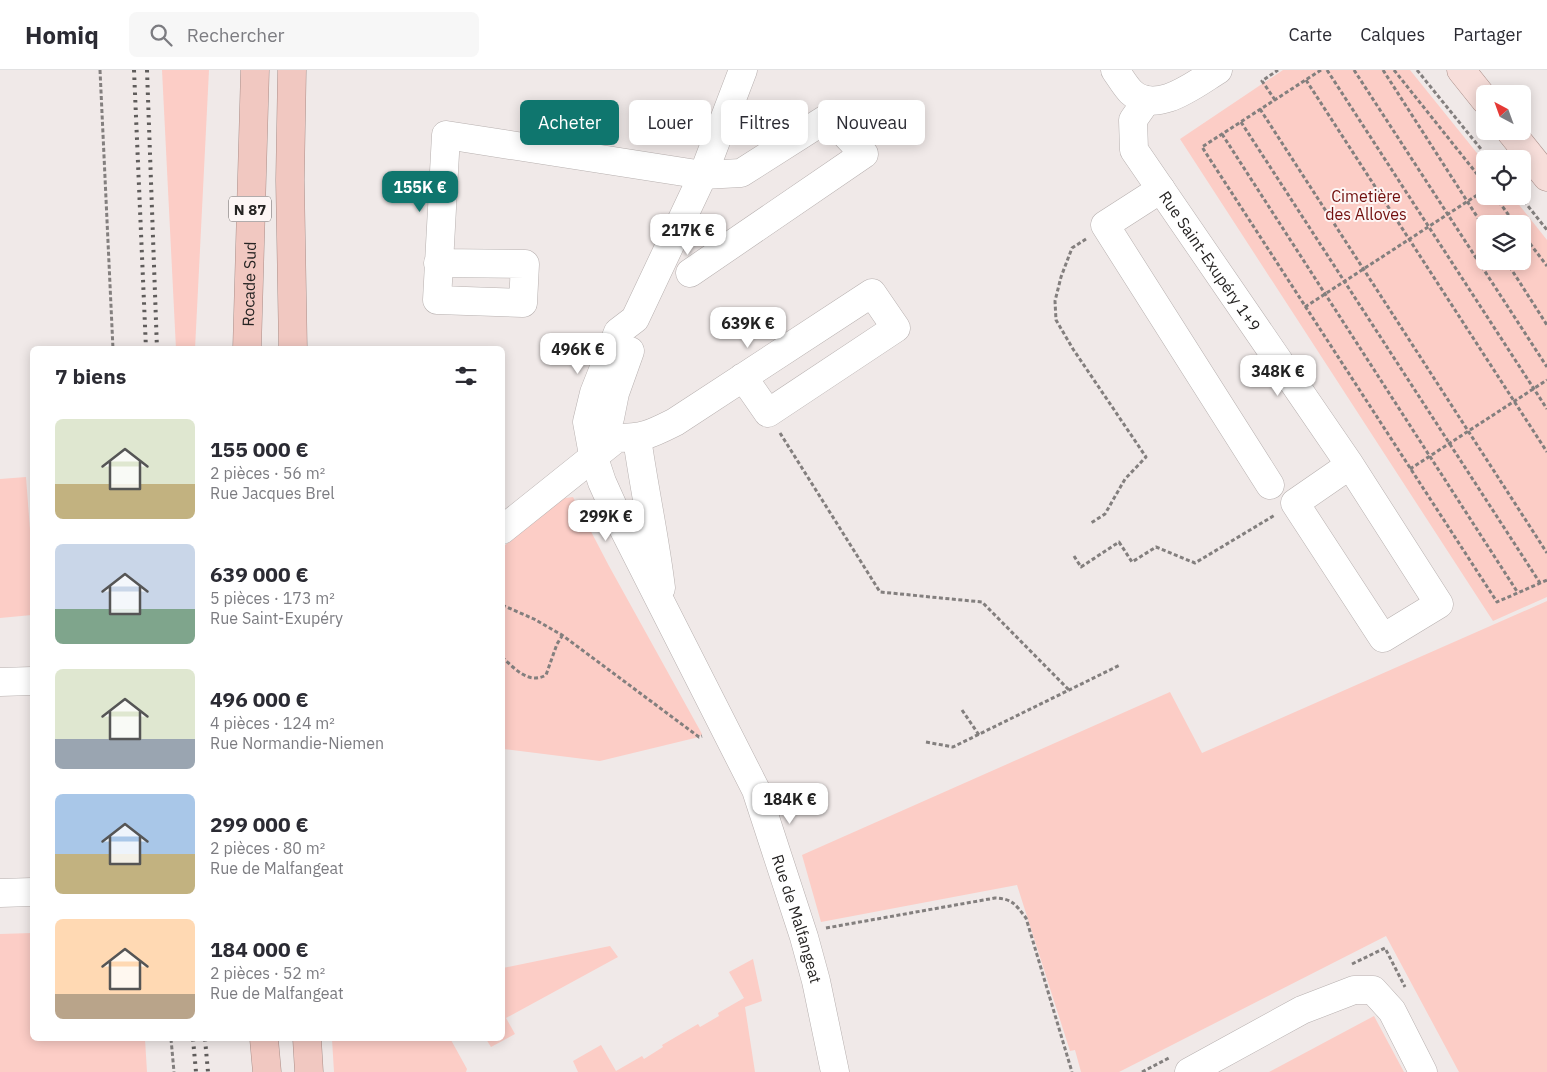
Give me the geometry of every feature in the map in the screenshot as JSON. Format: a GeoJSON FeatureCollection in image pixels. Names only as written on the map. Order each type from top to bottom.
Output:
{"type":"FeatureCollection","features":[{"type":"Feature","properties":{"kind":"highway","name":"Rocade Sud"},"geometry":{"type":"LineString","coordinates":[[247,346],[255,70]]}},
{"type":"Feature","properties":{"kind":"highway","name":"N 87"},"geometry":{"type":"LineString","coordinates":[[292,70],[290,180],[293,346]]}},
{"type":"Feature","properties":{"kind":"highway"},"geometry":{"type":"LineString","coordinates":[[264,1041],[266,1072]]}},
{"type":"Feature","properties":{"kind":"highway"},"geometry":{"type":"LineString","coordinates":[[308,1041],[308,1072]]}},
{"type":"Feature","properties":{"kind":"main road"},"geometry":{"type":"LineString","coordinates":[[1461,70],[1476,89]]}},
{"type":"Feature","properties":{"kind":"main road"},"geometry":{"type":"LineString","coordinates":[[1517,140],[1547,177]]}},
{"type":"Feature","properties":{"kind":"street"},"geometry":{"type":"LineString","coordinates":[[703,175],[743,70]]}},
{"type":"Feature","properties":{"kind":"street"},"geometry":{"type":"LineString","coordinates":[[1115,70],[1132,93],[1147,100],[1164,100],[1184,91],[1218,70]]}},
{"type":"Feature","properties":{"kind":"street","name":"Rue Saint-Exupéry 1+9"},"geometry":{"type":"LineString","coordinates":[[1147,100],[1133,120],[1134,150],[1350,465],[1440,604],[1382,638],[1295,504]]}},
{"type":"Feature","properties":{"kind":"street"},"geometry":{"type":"LineString","coordinates":[[438,263],[446,135],[703,175],[741,173],[829,117],[864,154],[690,273]]}},
{"type":"Feature","properties":{"kind":"street","name":"Rue de Malfangeat"},"geometry":{"type":"LineString","coordinates":[[703,175],[635,319],[618,332],[594,393],[586,422],[593,455],[606,492],[723,728],[756,790],[804,937],[816,981],[835,1072]]}},
{"type":"Feature","properties":{"kind":"street"},"geometry":{"type":"LineString","coordinates":[[1161,189],[1105,225],[1270,485]]}},
{"type":"Feature","properties":{"kind":"street"},"geometry":{"type":"LineString","coordinates":[[505,528],[593,455],[617,438],[637,438],[649,435],[675,422],[872,293],[896,328],[768,413],[744,377]]}},
{"type":"Feature","properties":{"kind":"street","name":"Rue de Malfangeat"},"geometry":{"type":"LineString","coordinates":[[637,438],[664,610]]}},
{"type":"Feature","properties":{"kind":"street"},"geometry":{"type":"LineString","coordinates":[[1295,504],[1350,465]]}},
{"type":"Feature","properties":{"kind":"street"},"geometry":{"type":"LineString","coordinates":[[0,682],[30,681]]}},
{"type":"Feature","properties":{"kind":"street"},"geometry":{"type":"LineString","coordinates":[[0,893],[30,892]]}},
{"type":"Feature","properties":{"kind":"street"},"geometry":{"type":"LineString","coordinates":[[1189,1072],[1302,1010],[1354,990],[1373,990],[1392,1011],[1423,1072]]}},
{"type":"Feature","properties":{"kind":"path"},"geometry":{"type":"LineString","coordinates":[[100,70],[113,346]]}},
{"type":"Feature","properties":{"kind":"path"},"geometry":{"type":"LineString","coordinates":[[1275,100],[1262,81],[1278,70]]}},
{"type":"Feature","properties":{"kind":"path"},"geometry":{"type":"LineString","coordinates":[[1321,70],[1202,147],[1497,602],[1547,580]]}},
{"type":"Feature","properties":{"kind":"path"},"geometry":{"type":"LineString","coordinates":[[1327,70],[1547,409]]}},
{"type":"Feature","properties":{"kind":"path"},"geometry":{"type":"LineString","coordinates":[[1354,70],[1547,367]]}},
{"type":"Feature","properties":{"kind":"path"},"geometry":{"type":"LineString","coordinates":[[1383,70],[1476,216]]}},
{"type":"Feature","properties":{"kind":"path"},"geometry":{"type":"LineString","coordinates":[[1394,70],[1476,173]]}},
{"type":"Feature","properties":{"kind":"path"},"geometry":{"type":"LineString","coordinates":[[1417,70],[1482,150]]}},
{"type":"Feature","properties":{"kind":"path"},"geometry":{"type":"LineString","coordinates":[[1306,80],[1547,452]]}},
{"type":"Feature","properties":{"kind":"path"},"geometry":{"type":"LineString","coordinates":[[1260,109],[1547,553]]}},
{"type":"Feature","properties":{"kind":"path"},"geometry":{"type":"LineString","coordinates":[[1241,122],[1540,583]]}},
{"type":"Feature","properties":{"kind":"path"},"geometry":{"type":"LineString","coordinates":[[1222,134],[1518,592]]}},
{"type":"Feature","properties":{"kind":"path"},"geometry":{"type":"LineString","coordinates":[[1305,307],[1476,196]]}},
{"type":"Feature","properties":{"kind":"path"},"geometry":{"type":"LineString","coordinates":[[1527,205],[1547,230]]}},
{"type":"Feature","properties":{"kind":"path"},"geometry":{"type":"LineString","coordinates":[[1091,523],[1105,514],[1125,478],[1146,457],[1073,349],[1056,320],[1055,301],[1061,277],[1072,248],[1105,225]]}},
{"type":"Feature","properties":{"kind":"path"},"geometry":{"type":"LineString","coordinates":[[1531,245],[1547,266]]}},
{"type":"Feature","properties":{"kind":"path"},"geometry":{"type":"LineString","coordinates":[[1512,270],[1547,324]]}},
{"type":"Feature","properties":{"kind":"path"},"geometry":{"type":"LineString","coordinates":[[1410,469],[1547,380]]}},
{"type":"Feature","properties":{"kind":"path"},"geometry":{"type":"LineString","coordinates":[[768,413],[880,592],[982,602],[1069,690]]}},
{"type":"Feature","properties":{"kind":"path"},"geometry":{"type":"LineString","coordinates":[[1074,556],[1081,567],[1118,542],[1132,562],[1156,547],[1195,563],[1295,504]]}},
{"type":"Feature","properties":{"kind":"path"},"geometry":{"type":"LineString","coordinates":[[505,606],[534,619],[562,635],[699,737],[723,728]]}},
{"type":"Feature","properties":{"kind":"path"},"geometry":{"type":"LineString","coordinates":[[505,660],[524,676],[541,678],[546,675],[562,635]]}},
{"type":"Feature","properties":{"kind":"path"},"geometry":{"type":"LineString","coordinates":[[926,742],[953,747],[1120,665]]}},
{"type":"Feature","properties":{"kind":"path"},"geometry":{"type":"LineString","coordinates":[[962,710],[979,735]]}},
{"type":"Feature","properties":{"kind":"path"},"geometry":{"type":"LineString","coordinates":[[804,937],[826,927],[995,898],[1006,899],[1015,904],[1026,918],[1072,1072]]}},
{"type":"Feature","properties":{"kind":"path"},"geometry":{"type":"LineString","coordinates":[[171,1041],[174,1072]]}},
{"type":"Feature","properties":{"kind":"green space"},"geometry":{"type":"Polygon","coordinates":[[[162,70],[209,70],[195,346],[176,346],[162,70]]]}},
{"type":"Feature","properties":{"kind":"green space","name":"Cimetière des Alloves"},"geometry":{"type":"Polygon","coordinates":[[[1283,70],[1410,70],[1476,152],[1476,205],[1519,205],[1527,215],[1476,215],[1476,270],[1531,270],[1531,220],[1547,240],[1547,597],[1493,621],[1180,139],[1283,70]]]}},
{"type":"Feature","properties":{"kind":"green space"},"geometry":{"type":"Polygon","coordinates":[[[26,477],[30,530],[30,615],[0,618],[0,479],[26,477]]]}},
{"type":"Feature","properties":{"kind":"green space"},"geometry":{"type":"Polygon","coordinates":[[[573,497],[702,734],[699,737],[600,761],[505,749],[505,545],[559,499],[573,497]]]}},
{"type":"Feature","properties":{"kind":"green space"},"geometry":{"type":"Polygon","coordinates":[[[1547,601],[1547,1072],[1459,1072],[1386,936],[1119,1072],[1081,1072],[1075,1050],[1070,1051],[1017,885],[821,922],[802,855],[1170,692],[1202,753],[1547,601]]]}},
{"type":"Feature","properties":{"kind":"green space"},"geometry":{"type":"Polygon","coordinates":[[[30,933],[30,1041],[145,1041],[147,1072],[0,1072],[0,934],[30,933]]]}},
{"type":"Feature","properties":{"kind":"green space"},"geometry":{"type":"Polygon","coordinates":[[[610,946],[618,957],[506,1018],[515,1034],[505,1039],[505,968],[610,946]]]}},
{"type":"Feature","properties":{"kind":"green space"},"geometry":{"type":"Polygon","coordinates":[[[753,959],[762,1001],[745,1007],[755,1072],[578,1072],[573,1061],[601,1045],[616,1071],[642,1056],[644,1059],[663,1047],[662,1045],[698,1024],[700,1027],[719,1016],[718,1013],[744,998],[729,972],[753,959]]]}},
{"type":"Feature","properties":{"kind":"green space"},"geometry":{"type":"Polygon","coordinates":[[[1374,1016],[1404,1072],[1269,1072],[1374,1016]]]}},
{"type":"Feature","properties":{"kind":"green space"},"geometry":{"type":"Polygon","coordinates":[[[332,1041],[452,1041],[467,1069],[466,1072],[334,1072],[332,1041]]]}},
{"type":"Feature","properties":{"kind":"green space"},"geometry":{"type":"Polygon","coordinates":[[[487,1041],[502,1041],[491,1047],[487,1041]]]}},
{"type":"Feature","properties":{"kind":"railway"},"geometry":{"type":"LineString","coordinates":[[134,70],[146,346]]}},
{"type":"Feature","properties":{"kind":"railway"},"geometry":{"type":"LineString","coordinates":[[147,70],[157,346]]}},
{"type":"Feature","properties":{"kind":"railway"},"geometry":{"type":"LineString","coordinates":[[193,1041],[196,1072]]}},
{"type":"Feature","properties":{"kind":"railway"},"geometry":{"type":"LineString","coordinates":[[205,1041],[208,1072]]}}]}
